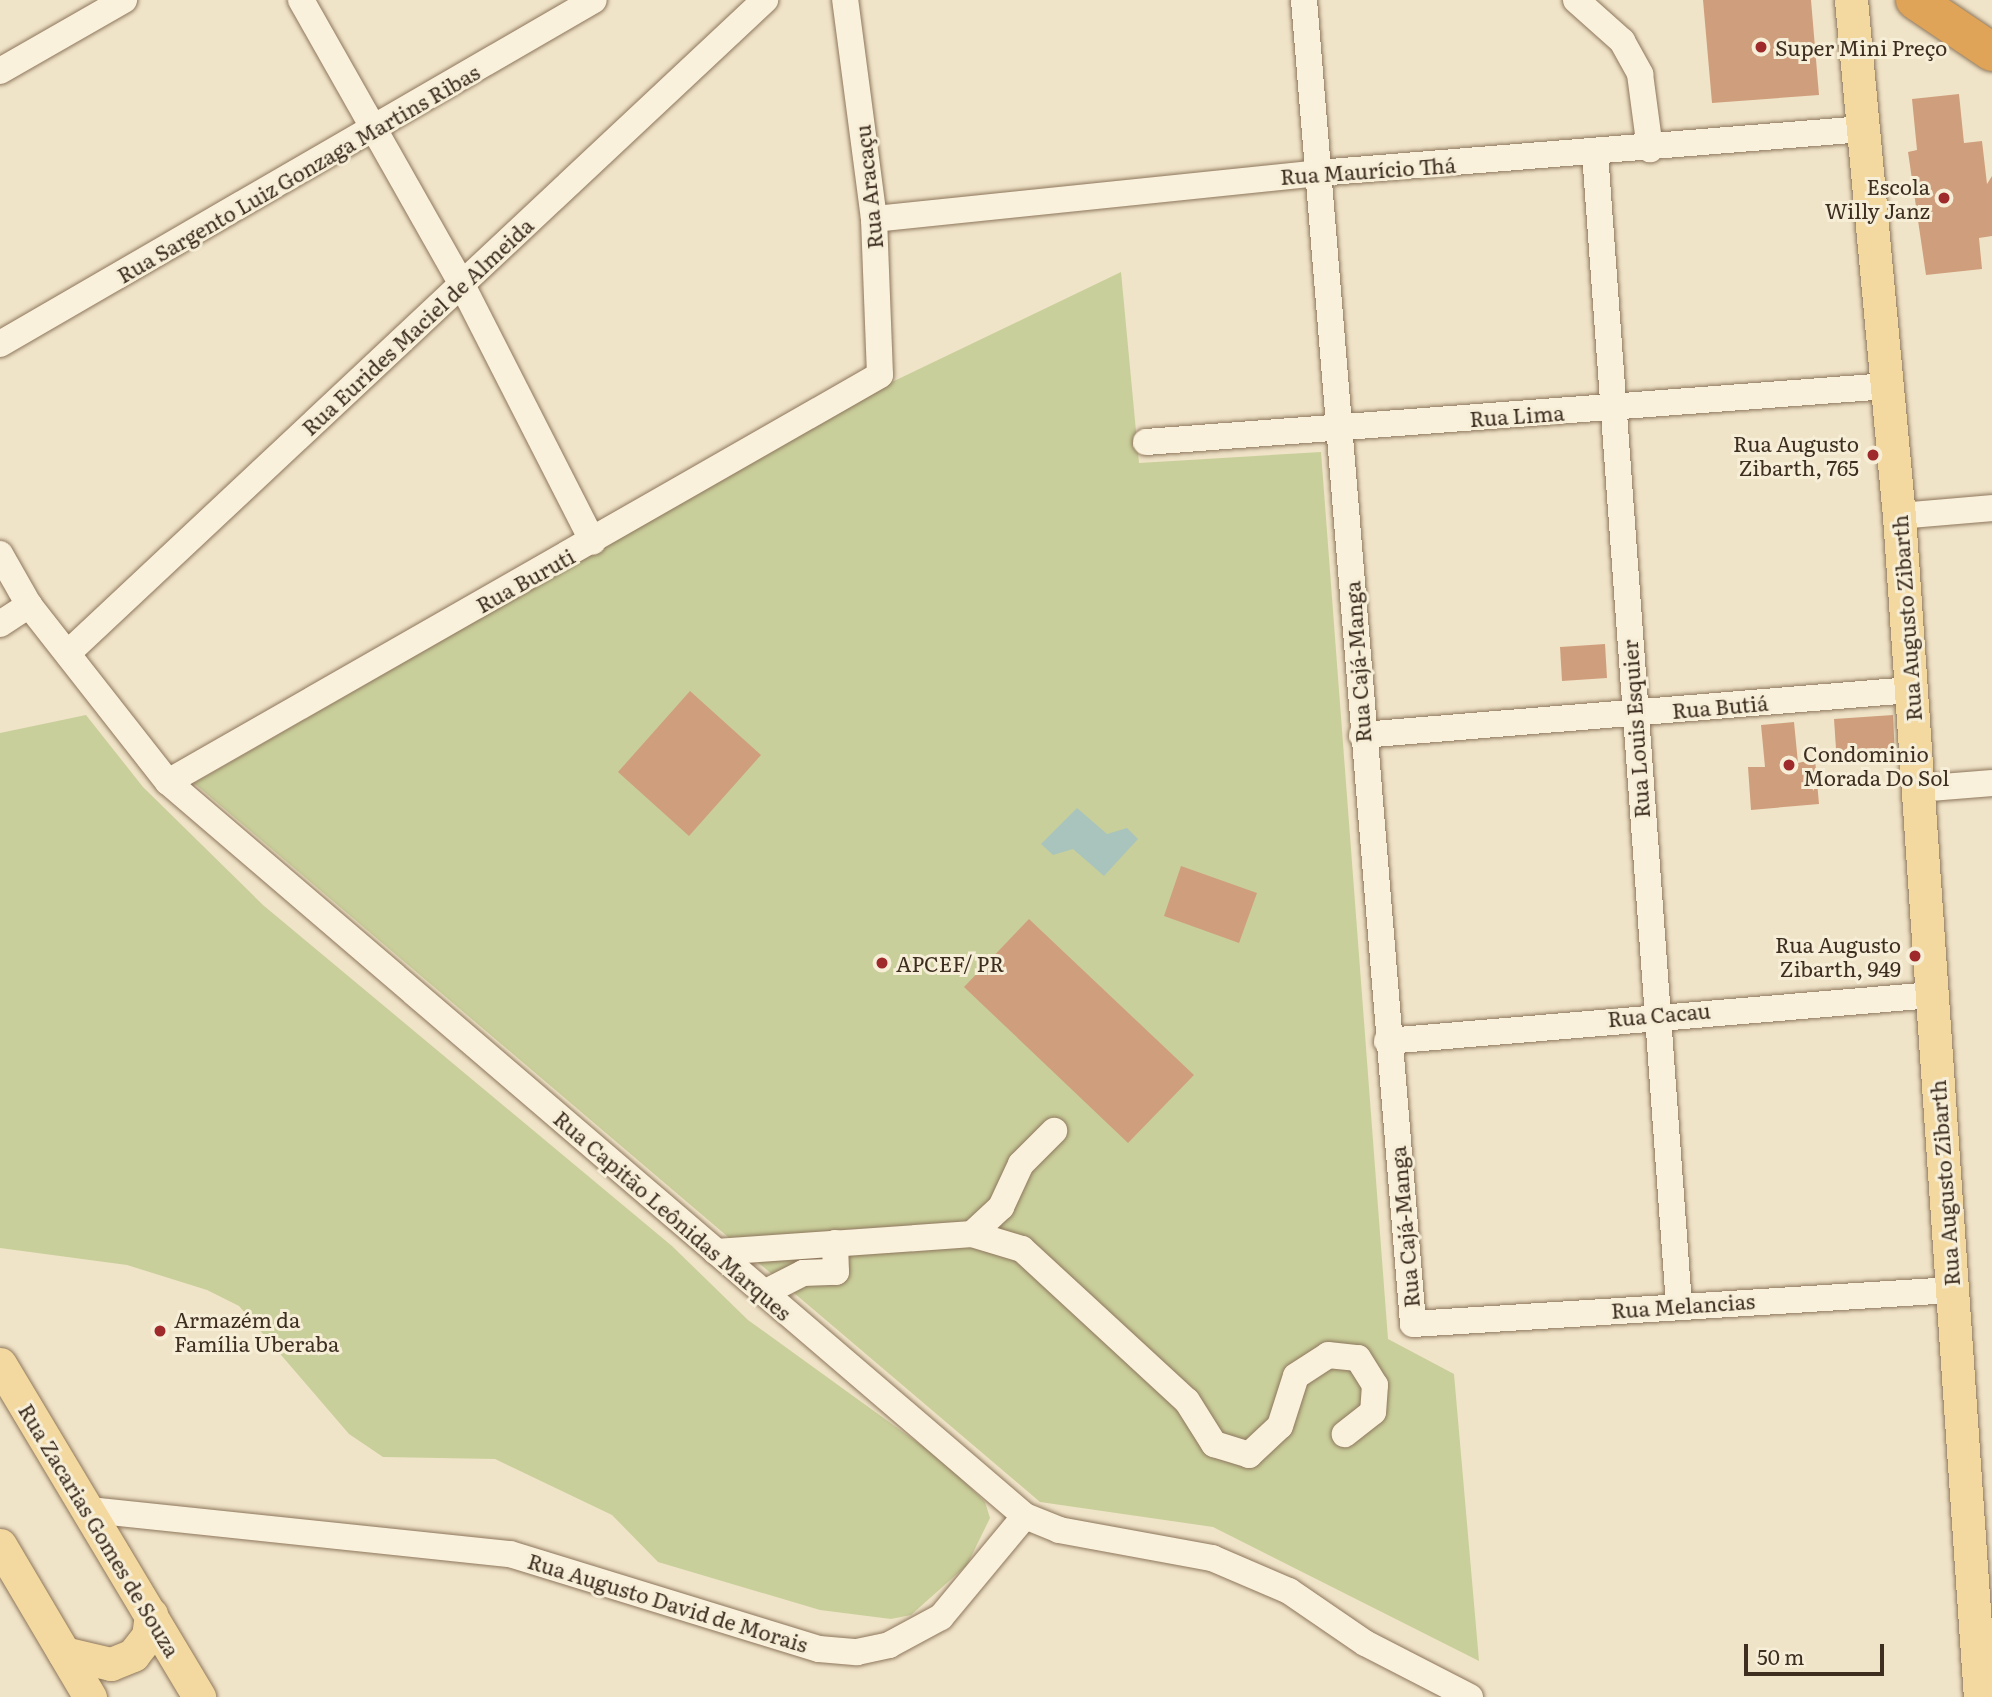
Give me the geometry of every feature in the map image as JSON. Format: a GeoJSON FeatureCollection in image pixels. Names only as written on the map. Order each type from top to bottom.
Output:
{"type":"FeatureCollection","features":[{"type":"Feature","properties":{"kind":"highway"},"geometry":{"type":"LineString","coordinates":[[1915,0],[1992,52]]}},
{"type":"Feature","properties":{"kind":"main road","name":"Rua Augusto Zibarth"},"geometry":{"type":"LineString","coordinates":[[1851,0],[1899,516],[1980,1697]]}},
{"type":"Feature","properties":{"kind":"main road","name":"Rua Zacarias Gomes de Souza"},"geometry":{"type":"LineString","coordinates":[[5,1379],[90,1510],[199,1697]]}},
{"type":"Feature","properties":{"kind":"main road"},"geometry":{"type":"LineString","coordinates":[[0,1545],[90,1697]]}},
{"type":"Feature","properties":{"kind":"main road"},"geometry":{"type":"LineString","coordinates":[[64,1653],[111,1664],[133,1655],[148,1636],[151,1614]]}},
{"type":"Feature","properties":{"kind":"street"},"geometry":{"type":"LineString","coordinates":[[0,71],[124,0]]}},
{"type":"Feature","properties":{"kind":"street"},"geometry":{"type":"LineString","coordinates":[[301,0],[378,129],[462,285],[593,542]]}},
{"type":"Feature","properties":{"kind":"street","name":"Rua Sargento Luiz Gonzaga Martins Ribas"},"geometry":{"type":"LineString","coordinates":[[0,344],[378,129],[594,0]]}},
{"type":"Feature","properties":{"kind":"street","name":"Rua Eurides Maciel de Almeida"},"geometry":{"type":"LineString","coordinates":[[69,652],[765,0]]}},
{"type":"Feature","properties":{"kind":"street","name":"Rua Aracaçu"},"geometry":{"type":"LineString","coordinates":[[845,0],[874,219],[880,375]]}},
{"type":"Feature","properties":{"kind":"street","name":"Rua Cajá-Manga"},"geometry":{"type":"LineString","coordinates":[[1304,0],[1387,1041],[1413,1324]]}},
{"type":"Feature","properties":{"kind":"street"},"geometry":{"type":"LineString","coordinates":[[1576,0],[1622,41],[1640,74],[1650,149]]}},
{"type":"Feature","properties":{"kind":"street","name":"Rua Maurício Thá"},"geometry":{"type":"LineString","coordinates":[[874,219],[1318,173],[1650,149],[1864,129]]}},
{"type":"Feature","properties":{"kind":"street","name":"Rua Louis Esquier"},"geometry":{"type":"LineString","coordinates":[[1595,153],[1615,409],[1632,713],[1658,1013],[1679,1305]]}},
{"type":"Feature","properties":{"kind":"street","name":"Rua Buruti"},"geometry":{"type":"LineString","coordinates":[[168,782],[593,542],[880,375]]}},
{"type":"Feature","properties":{"kind":"street","name":"Rua Lima"},"geometry":{"type":"LineString","coordinates":[[1146,442],[1615,409],[1888,386]]}},
{"type":"Feature","properties":{"kind":"street"},"geometry":{"type":"LineString","coordinates":[[1899,516],[1992,508]]}},
{"type":"Feature","properties":{"kind":"street","name":"Rua Capitão Leônidas Marques"},"geometry":{"type":"LineString","coordinates":[[0,554],[29,605],[69,652],[168,782],[1025,1516],[1059,1530],[1212,1558],[1289,1591],[1365,1643],[1470,1697]]}},
{"type":"Feature","properties":{"kind":"street"},"geometry":{"type":"LineString","coordinates":[[0,624],[29,605]]}},
{"type":"Feature","properties":{"kind":"street","name":"Rua Butiá"},"geometry":{"type":"LineString","coordinates":[[1362,735],[1911,690]]}},
{"type":"Feature","properties":{"kind":"street"},"geometry":{"type":"LineString","coordinates":[[1917,789],[1992,783]]}},
{"type":"Feature","properties":{"kind":"street","name":"Rua Cacau"},"geometry":{"type":"LineString","coordinates":[[1387,1041],[1658,1013],[1932,995]]}},
{"type":"Feature","properties":{"kind":"street"},"geometry":{"type":"LineString","coordinates":[[972,1234],[1001,1207],[1021,1164],[1054,1131]]}},
{"type":"Feature","properties":{"kind":"street"},"geometry":{"type":"LineString","coordinates":[[716,1252],[972,1234],[1022,1249],[1187,1401],[1214,1444],[1249,1455],[1280,1426],[1296,1377],[1328,1355],[1358,1358],[1375,1385],[1373,1412],[1345,1434]]}},
{"type":"Feature","properties":{"kind":"street"},"geometry":{"type":"LineString","coordinates":[[764,1293],[803,1273],[836,1272],[835,1243]]}},
{"type":"Feature","properties":{"kind":"street"},"geometry":{"type":"LineString","coordinates":[[802,1244],[803,1273]]}},
{"type":"Feature","properties":{"kind":"street","name":"Rua Melancias"},"geometry":{"type":"LineString","coordinates":[[1413,1324],[1679,1305],[1952,1290]]}},
{"type":"Feature","properties":{"kind":"street","name":"Rua Augusto David de Morais"},"geometry":{"type":"LineString","coordinates":[[90,1510],[510,1554],[819,1649],[857,1652],[889,1645],[941,1617],[1025,1516]]}},
{"type":"Feature","properties":{"kind":"green space","name":"APCEF/ PR"},"geometry":{"type":"Polygon","coordinates":[[[1121,272],[1139,463],[1321,452],[1388,1339],[1454,1374],[1479,1661],[1213,1527],[1040,1502],[194,783],[892,382],[1121,272]]]}},
{"type":"Feature","properties":{"kind":"green space"},"geometry":{"type":"Polygon","coordinates":[[[86,715],[143,787],[263,905],[672,1246],[748,1320],[943,1461],[985,1502],[990,1518],[967,1565],[911,1615],[891,1619],[820,1610],[658,1562],[612,1515],[495,1459],[383,1457],[349,1434],[239,1306],[207,1290],[127,1265],[0,1248],[0,733],[86,715]]]}},
{"type":"Feature","properties":{"kind":"water"},"geometry":{"type":"Polygon","coordinates":[[[1077,808],[1107,834],[1127,828],[1138,839],[1104,876],[1073,849],[1053,855],[1041,844],[1077,808]]]}},
{"type":"Feature","properties":{"kind":"building","name":"Super Mini Preço"},"geometry":{"type":"Polygon","coordinates":[[[1703,0],[1811,0],[1819,95],[1712,103],[1703,0]]]}},
{"type":"Feature","properties":{"kind":"building"},"geometry":{"type":"Polygon","coordinates":[[[1959,94],[1964,143],[1982,141],[1987,184],[1992,176],[1992,236],[1979,238],[1982,269],[1926,275],[1908,152],[1917,150],[1912,99],[1959,94]]]}},
{"type":"Feature","properties":{"kind":"building"},"geometry":{"type":"Polygon","coordinates":[[[1605,644],[1607,678],[1562,681],[1560,647],[1605,644]]]}},
{"type":"Feature","properties":{"kind":"building"},"geometry":{"type":"Polygon","coordinates":[[[690,691],[761,755],[689,836],[618,772],[690,691]]]}},
{"type":"Feature","properties":{"kind":"building"},"geometry":{"type":"Polygon","coordinates":[[[1893,715],[1895,758],[1837,764],[1834,719],[1893,715]]]}},
{"type":"Feature","properties":{"kind":"building","name":"Condominio Morada Do Sol"},"geometry":{"type":"Polygon","coordinates":[[[1794,722],[1798,763],[1815,759],[1819,804],[1751,810],[1748,767],[1765,767],[1761,725],[1794,722]]]}},
{"type":"Feature","properties":{"kind":"building"},"geometry":{"type":"Polygon","coordinates":[[[1181,866],[1257,893],[1239,943],[1164,916],[1181,866]]]}},
{"type":"Feature","properties":{"kind":"building"},"geometry":{"type":"Polygon","coordinates":[[[1029,919],[1194,1075],[1128,1143],[964,987],[1029,919]]]}},
{"type":"Feature","properties":{"kind":"place","name":"Super Mini Preço"},"geometry":{"type":"Point","coordinates":[1761,47]}},
{"type":"Feature","properties":{"kind":"place","name":"Escola Willy Janz"},"geometry":{"type":"Point","coordinates":[1944,198]}},
{"type":"Feature","properties":{"kind":"place","name":"Rua Augusto Zibarth, 765"},"geometry":{"type":"Point","coordinates":[1873,455]}},
{"type":"Feature","properties":{"kind":"place","name":"Condominio Morada Do Sol"},"geometry":{"type":"Point","coordinates":[1789,765]}},
{"type":"Feature","properties":{"kind":"place","name":"Rua Augusto Zibarth, 949"},"geometry":{"type":"Point","coordinates":[1915,956]}},
{"type":"Feature","properties":{"kind":"place","name":"APCEF/ PR"},"geometry":{"type":"Point","coordinates":[882,963]}},
{"type":"Feature","properties":{"kind":"place","name":"Armazém da Família Uberaba"},"geometry":{"type":"Point","coordinates":[160,1331]}}]}
